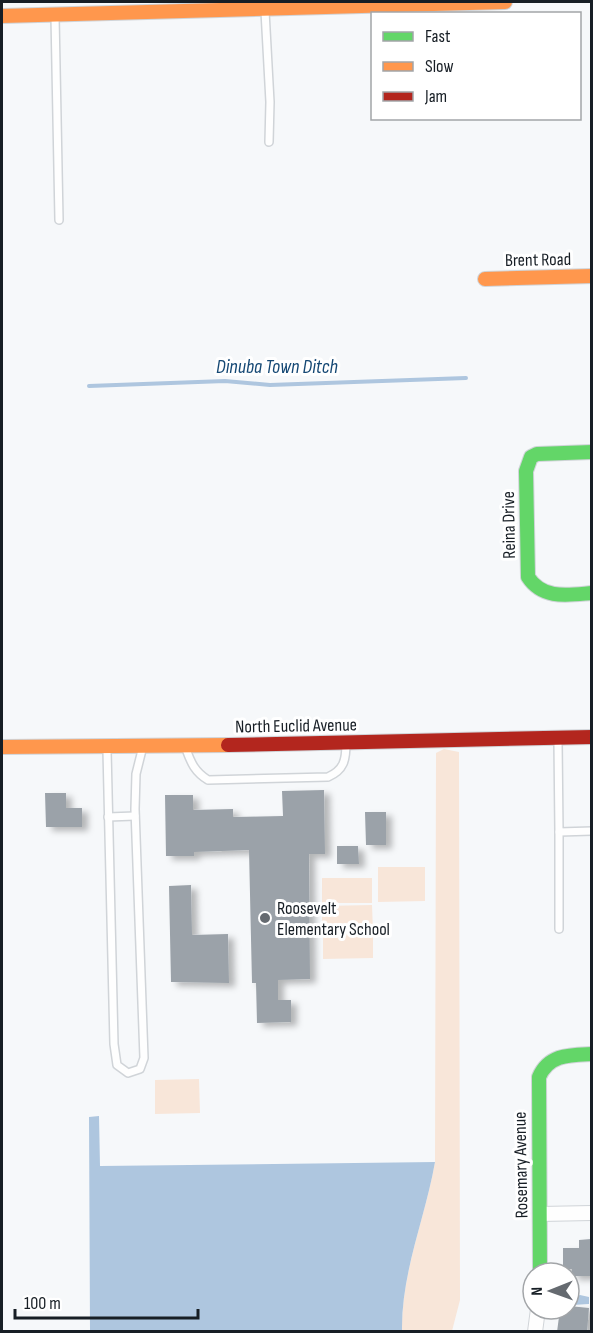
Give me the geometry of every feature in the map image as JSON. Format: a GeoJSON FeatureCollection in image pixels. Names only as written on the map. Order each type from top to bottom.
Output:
{"type":"FeatureCollection","features":[{"type":"Feature","properties":{"kind":"street"},"geometry":{"type":"LineString","coordinates":[[2,16],[506,2]]}},
{"type":"Feature","properties":{"kind":"street","name":"Brent Road"},"geometry":{"type":"LineString","coordinates":[[485,279],[591,276]]}},
{"type":"Feature","properties":{"kind":"street","name":"Reina Drive"},"geometry":{"type":"LineString","coordinates":[[591,452],[543,453],[531,457],[526,471],[528,577],[537,590],[550,594],[591,593]]}},
{"type":"Feature","properties":{"kind":"street","name":"North Euclid Avenue"},"geometry":{"type":"LineString","coordinates":[[2,747],[142,747],[591,737]]}},
{"type":"Feature","properties":{"kind":"street","name":"Rosemary Avenue"},"geometry":{"type":"LineString","coordinates":[[540,1261],[538,1084],[541,1071],[549,1060],[560,1055],[591,1054]]}},
{"type":"Feature","properties":{"kind":"street"},"geometry":{"type":"LineString","coordinates":[[540,1214],[591,1213]]}},
{"type":"Feature","properties":{"kind":"lane"},"geometry":{"type":"LineString","coordinates":[[265,8],[270,102],[268,142]]}},
{"type":"Feature","properties":{"kind":"lane"},"geometry":{"type":"LineString","coordinates":[[55,13],[58,220]]}},
{"type":"Feature","properties":{"kind":"lane"},"geometry":{"type":"LineString","coordinates":[[558,738],[559,929]]}},
{"type":"Feature","properties":{"kind":"lane"},"geometry":{"type":"LineString","coordinates":[[185,746],[191,764],[199,775],[208,780],[327,777],[336,773],[344,762],[346,743]]}},
{"type":"Feature","properties":{"kind":"lane"},"geometry":{"type":"LineString","coordinates":[[107,747],[114,1044],[117,1065],[122,1071],[128,1073],[140,1069],[144,1058],[135,816],[136,774],[142,747]]}},
{"type":"Feature","properties":{"kind":"lane"},"geometry":{"type":"LineString","coordinates":[[108,817],[135,816]]}},
{"type":"Feature","properties":{"kind":"lane"},"geometry":{"type":"LineString","coordinates":[[559,832],[591,831]]}},
{"type":"Feature","properties":{"kind":"shaded area"},"geometry":{"type":"Polygon","coordinates":[[[444,749],[459,752],[460,1300],[452,1331],[402,1332],[409,1267],[435,1162],[436,753],[444,749]]]}},
{"type":"Feature","properties":{"kind":"shaded area"},"geometry":{"type":"Polygon","coordinates":[[[378,867],[425,867],[425,901],[378,902],[378,867]]]}},
{"type":"Feature","properties":{"kind":"shaded area"},"geometry":{"type":"Polygon","coordinates":[[[322,878],[372,878],[372,903],[322,903],[322,878]]]}},
{"type":"Feature","properties":{"kind":"shaded area"},"geometry":{"type":"Polygon","coordinates":[[[372,905],[373,931],[322,931],[322,906],[372,905]]]}},
{"type":"Feature","properties":{"kind":"shaded area"},"geometry":{"type":"Polygon","coordinates":[[[373,933],[373,958],[323,959],[323,934],[373,933]]]}},
{"type":"Feature","properties":{"kind":"shaded area"},"geometry":{"type":"Polygon","coordinates":[[[199,1079],[200,1113],[155,1114],[155,1080],[199,1079]]]}},
{"type":"Feature","properties":{"kind":"water"},"geometry":{"type":"Polygon","coordinates":[[[99,1116],[100,1166],[435,1162],[409,1267],[402,1331],[90,1331],[89,1117],[99,1116]]]}},
{"type":"Feature","properties":{"kind":"water"},"geometry":{"type":"Polygon","coordinates":[[[581,1295],[589,1297],[589,1304],[581,1304],[581,1295]]]}},
{"type":"Feature","properties":{"kind":"building"},"geometry":{"type":"Polygon","coordinates":[[[324,790],[325,854],[309,854],[310,979],[278,980],[278,1000],[291,1000],[291,1022],[257,1023],[256,983],[252,983],[249,850],[194,852],[194,856],[166,856],[165,795],[193,795],[193,810],[233,809],[233,817],[283,816],[282,791],[324,790]]]}},
{"type":"Feature","properties":{"kind":"building"},"geometry":{"type":"Polygon","coordinates":[[[45,793],[66,793],[66,808],[82,808],[82,827],[46,827],[45,793]]]}},
{"type":"Feature","properties":{"kind":"building"},"geometry":{"type":"Polygon","coordinates":[[[365,812],[386,812],[386,845],[366,845],[365,812]]]}},
{"type":"Feature","properties":{"kind":"building"},"geometry":{"type":"Polygon","coordinates":[[[337,846],[358,846],[359,864],[337,864],[337,846]]]}},
{"type":"Feature","properties":{"kind":"building"},"geometry":{"type":"Polygon","coordinates":[[[191,885],[192,935],[228,934],[229,983],[171,982],[169,886],[191,885]]]}},
{"type":"Feature","properties":{"kind":"building"},"geometry":{"type":"Polygon","coordinates":[[[591,1239],[591,1276],[581,1276],[581,1261],[563,1261],[563,1248],[579,1248],[579,1240],[591,1239]]]}},
{"type":"Feature","properties":{"kind":"building"},"geometry":{"type":"Polygon","coordinates":[[[581,1307],[589,1308],[587,1332],[557,1332],[558,1321],[581,1321],[581,1307]]]}},
{"type":"Feature","properties":{"kind":"waterway","name":"Dinuba Town Ditch"},"geometry":{"type":"LineString","coordinates":[[89,386],[225,381],[270,385],[466,378]]}},
{"type":"Feature","properties":{"kind":"traffic: fast"},"geometry":{"type":"LineString","coordinates":[[592,452],[537,454],[531,457],[526,471],[528,577],[534,584],[549,593],[565,595],[592,593]]}},
{"type":"Feature","properties":{"kind":"traffic: fast"},"geometry":{"type":"LineString","coordinates":[[540,1261],[539,1077],[543,1069],[554,1060],[561,1057],[592,1054]]}},
{"type":"Feature","properties":{"kind":"traffic: slow"},"geometry":{"type":"LineString","coordinates":[[2,16],[505,2]]}},
{"type":"Feature","properties":{"kind":"traffic: slow"},"geometry":{"type":"LineString","coordinates":[[485,279],[592,276]]}},
{"type":"Feature","properties":{"kind":"traffic: slow"},"geometry":{"type":"LineString","coordinates":[[2,747],[228,745]]}},
{"type":"Feature","properties":{"kind":"traffic: jam"},"geometry":{"type":"LineString","coordinates":[[228,745],[592,737]]}},
{"type":"Feature","properties":{"kind":"place","name":"Roosevelt Elementary School"},"geometry":{"type":"Point","coordinates":[265,918]}}]}
